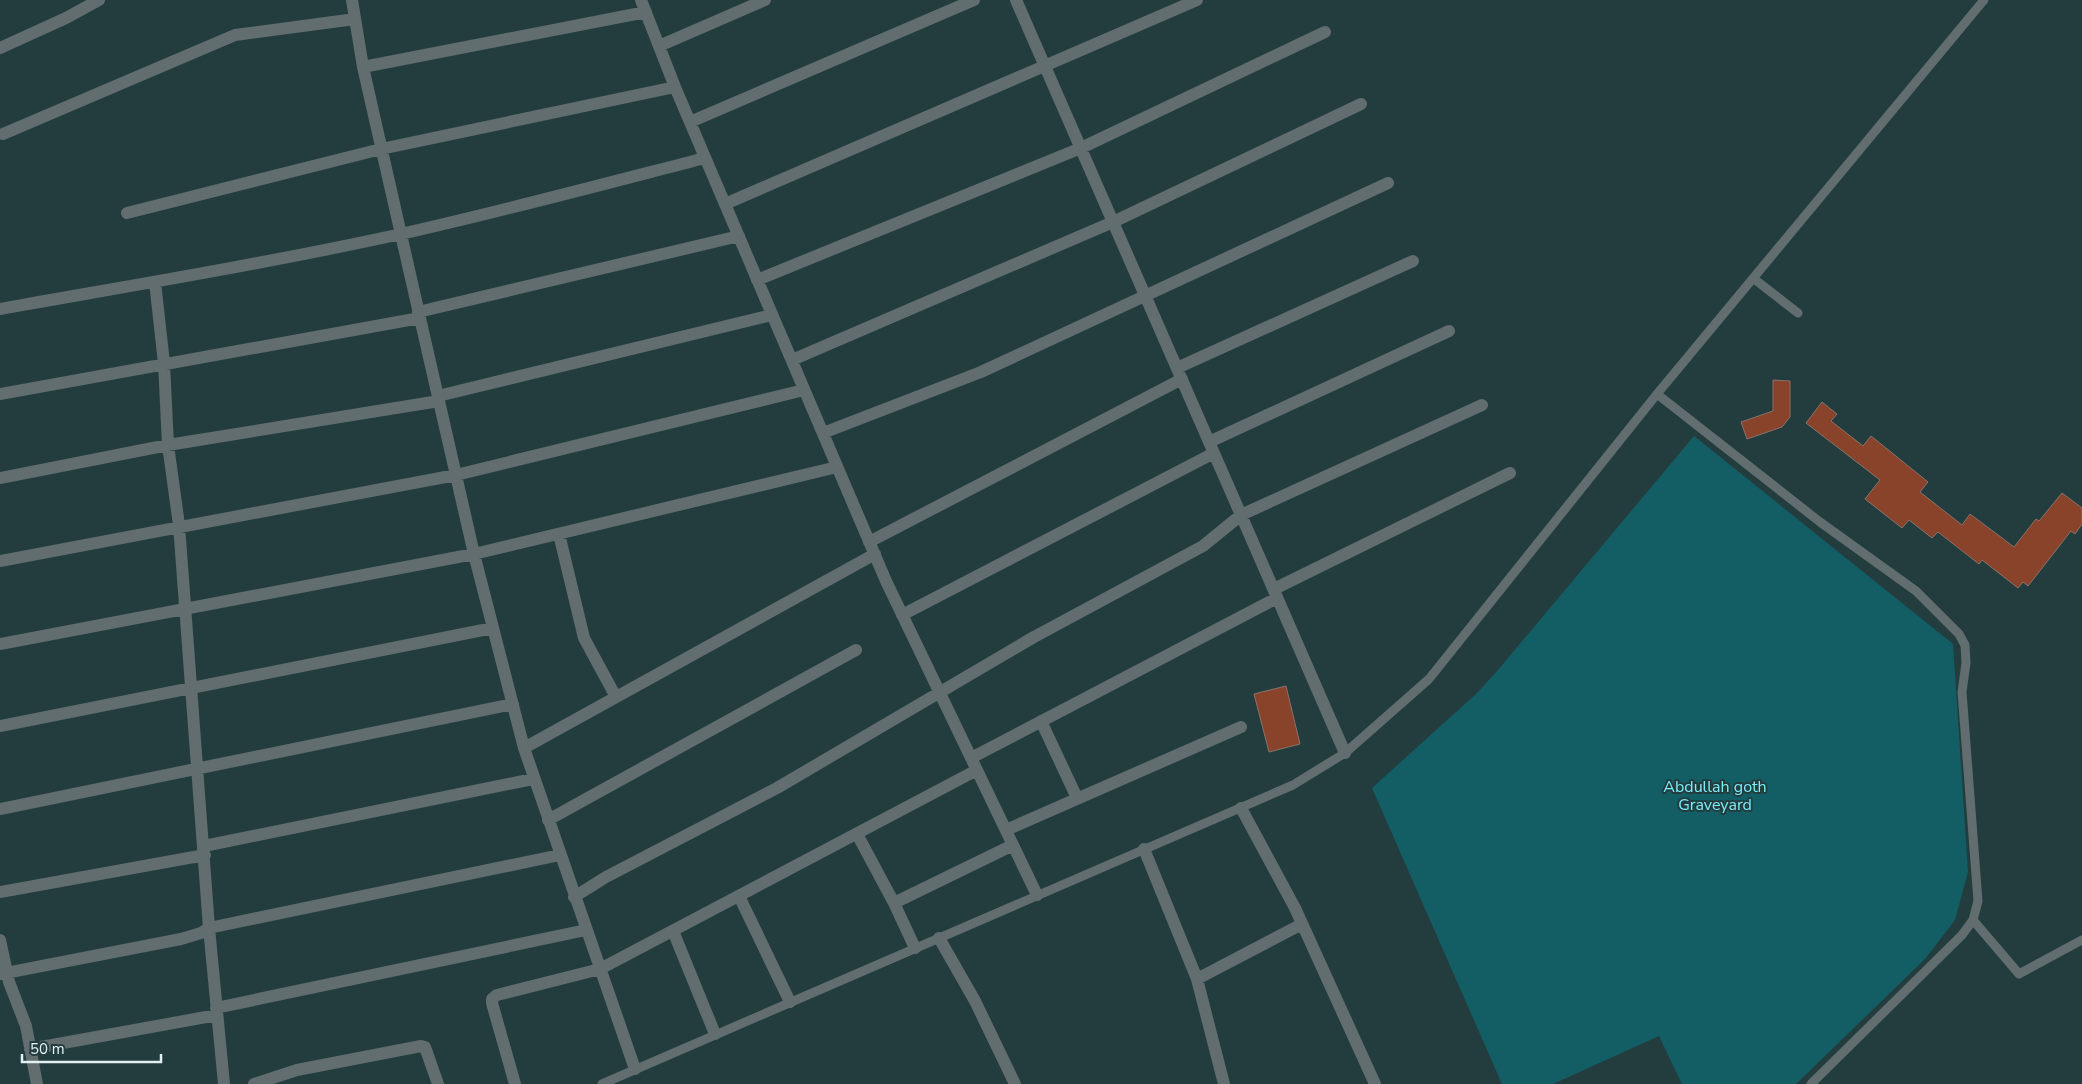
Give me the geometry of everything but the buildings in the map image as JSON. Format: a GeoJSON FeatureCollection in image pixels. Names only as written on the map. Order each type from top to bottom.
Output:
{"type":"FeatureCollection","features":[{"type":"Feature","properties":{"kind":"street"},"geometry":{"type":"LineString","coordinates":[[0,48],[66,18],[99,0]]}},
{"type":"Feature","properties":{"kind":"street"},"geometry":{"type":"LineString","coordinates":[[352,0],[363,67],[400,234],[474,554],[524,748],[533,779],[635,1069]]}},
{"type":"Feature","properties":{"kind":"street"},"geometry":{"type":"LineString","coordinates":[[641,0],[675,87],[869,542],[902,615],[1037,895]]}},
{"type":"Feature","properties":{"kind":"street"},"geometry":{"type":"LineString","coordinates":[[659,46],[765,0]]}},
{"type":"Feature","properties":{"kind":"street"},"geometry":{"type":"LineString","coordinates":[[690,122],[974,0]]}},
{"type":"Feature","properties":{"kind":"street"},"geometry":{"type":"LineString","coordinates":[[1016,0],[1345,753]]}},
{"type":"Feature","properties":{"kind":"street"},"geometry":{"type":"LineString","coordinates":[[725,204],[1197,0]]}},
{"type":"Feature","properties":{"kind":"street"},"geometry":{"type":"LineString","coordinates":[[363,67],[646,12]]}},
{"type":"Feature","properties":{"kind":"street"},"geometry":{"type":"LineString","coordinates":[[4,134],[235,34],[355,19]]}},
{"type":"Feature","properties":{"kind":"street"},"geometry":{"type":"LineString","coordinates":[[757,280],[1081,148],[1325,32]]}},
{"type":"Feature","properties":{"kind":"street"},"geometry":{"type":"LineString","coordinates":[[127,214],[381,150],[675,87]]}},
{"type":"Feature","properties":{"kind":"street"},"geometry":{"type":"LineString","coordinates":[[792,360],[1113,222],[1361,104]]}},
{"type":"Feature","properties":{"kind":"street"},"geometry":{"type":"LineString","coordinates":[[0,309],[252,265],[400,234],[524,205],[706,158]]}},
{"type":"Feature","properties":{"kind":"street"},"geometry":{"type":"LineString","coordinates":[[823,433],[981,372],[1388,183]]}},
{"type":"Feature","properties":{"kind":"street"},"geometry":{"type":"LineString","coordinates":[[0,394],[419,315],[739,236]]}},
{"type":"Feature","properties":{"kind":"street"},"geometry":{"type":"LineString","coordinates":[[869,542],[1179,373],[1413,261]]}},
{"type":"Feature","properties":{"kind":"street"},"geometry":{"type":"LineString","coordinates":[[154,282],[164,363],[168,445],[179,526],[183,609],[198,768],[209,928],[224,1084]]}},
{"type":"Feature","properties":{"kind":"street"},"geometry":{"type":"LineString","coordinates":[[0,478],[168,445],[438,398],[772,315]]}},
{"type":"Feature","properties":{"kind":"street"},"geometry":{"type":"LineString","coordinates":[[902,615],[1212,448],[1449,331]]}},
{"type":"Feature","properties":{"kind":"street"},"geometry":{"type":"LineString","coordinates":[[0,561],[456,475],[804,390]]}},
{"type":"Feature","properties":{"kind":"street"},"geometry":{"type":"LineString","coordinates":[[574,897],[606,877],[777,788],[1034,638],[1204,546],[1241,515],[1482,405]]}},
{"type":"Feature","properties":{"kind":"street"},"geometry":{"type":"LineString","coordinates":[[0,644],[474,554],[838,467]]}},
{"type":"Feature","properties":{"kind":"street"},"geometry":{"type":"LineString","coordinates":[[971,758],[1275,594],[1510,473]]}},
{"type":"Feature","properties":{"kind":"street"},"geometry":{"type":"LineString","coordinates":[[559,534],[584,638],[616,697]]}},
{"type":"Feature","properties":{"kind":"street"},"geometry":{"type":"LineString","coordinates":[[524,748],[875,554]]}},
{"type":"Feature","properties":{"kind":"street"},"geometry":{"type":"LineString","coordinates":[[0,726],[191,686],[493,628]]}},
{"type":"Feature","properties":{"kind":"street"},"geometry":{"type":"LineString","coordinates":[[548,820],[856,650]]}},
{"type":"Feature","properties":{"kind":"street"},"geometry":{"type":"LineString","coordinates":[[0,809],[513,704]]}},
{"type":"Feature","properties":{"kind":"street"},"geometry":{"type":"LineString","coordinates":[[1041,721],[1077,798]]}},
{"type":"Feature","properties":{"kind":"street"},"geometry":{"type":"LineString","coordinates":[[1006,830],[1241,727]]}},
{"type":"Feature","properties":{"kind":"street"},"geometry":{"type":"LineString","coordinates":[[516,1084],[492,999],[497,995],[600,970],[977,770]]}},
{"type":"Feature","properties":{"kind":"street"},"geometry":{"type":"LineString","coordinates":[[0,892],[204,851],[533,779]]}},
{"type":"Feature","properties":{"kind":"street"},"geometry":{"type":"LineString","coordinates":[[1241,808],[1302,924],[1375,1084]]}},
{"type":"Feature","properties":{"kind":"street"},"geometry":{"type":"LineString","coordinates":[[857,834],[894,903],[915,948]]}},
{"type":"Feature","properties":{"kind":"street"},"geometry":{"type":"LineString","coordinates":[[894,903],[1013,845]]}},
{"type":"Feature","properties":{"kind":"street"},"geometry":{"type":"LineString","coordinates":[[1144,849],[1197,979],[1224,1084]]}},
{"type":"Feature","properties":{"kind":"street"},"geometry":{"type":"LineString","coordinates":[[3,973],[181,939],[201,934],[209,928],[560,854]]}},
{"type":"Feature","properties":{"kind":"street"},"geometry":{"type":"LineString","coordinates":[[739,896],[790,1002]]}},
{"type":"Feature","properties":{"kind":"street"},"geometry":{"type":"LineString","coordinates":[[1197,979],[1302,924]]}},
{"type":"Feature","properties":{"kind":"street"},"geometry":{"type":"LineString","coordinates":[[30,1049],[217,1012],[586,930]]}},
{"type":"Feature","properties":{"kind":"street"},"geometry":{"type":"LineString","coordinates":[[673,931],[716,1034]]}},
{"type":"Feature","properties":{"kind":"street"},"geometry":{"type":"LineString","coordinates":[[939,938],[975,1001],[1015,1084]]}},
{"type":"Feature","properties":{"kind":"street"},"geometry":{"type":"LineString","coordinates":[[0,940],[3,973],[26,1026],[37,1084]]}},
{"type":"Feature","properties":{"kind":"street"},"geometry":{"type":"LineString","coordinates":[[254,1084],[297,1070],[422,1046],[428,1052],[438,1084]]}},
{"type":"Feature","properties":{"kind":"lane"},"geometry":{"type":"LineString","coordinates":[[602,1084],[1293,785],[1345,753],[1429,679],[1657,394],[1984,0]]}},
{"type":"Feature","properties":{"kind":"lane"},"geometry":{"type":"LineString","coordinates":[[1753,278],[1798,313]]}},
{"type":"Feature","properties":{"kind":"lane"},"geometry":{"type":"LineString","coordinates":[[1657,394],[1820,522],[1916,591],[1959,634],[1965,645],[1966,663],[1962,692],[1978,901],[1973,920],[1962,935],[1811,1084]]}},
{"type":"Feature","properties":{"kind":"lane"},"geometry":{"type":"LineString","coordinates":[[1973,920],[2019,974],[2082,940]]}},
{"type":"Feature","properties":{"kind":"green space","name":"Abdullah goth Graveyard"},"geometry":{"type":"Polygon","coordinates":[[[1694,436],[1953,644],[1968,872],[1955,920],[1925,959],[1796,1084],[1682,1084],[1659,1036],[1553,1084],[1502,1084],[1372,788],[1476,694],[1498,670],[1694,436]]]}}]}
